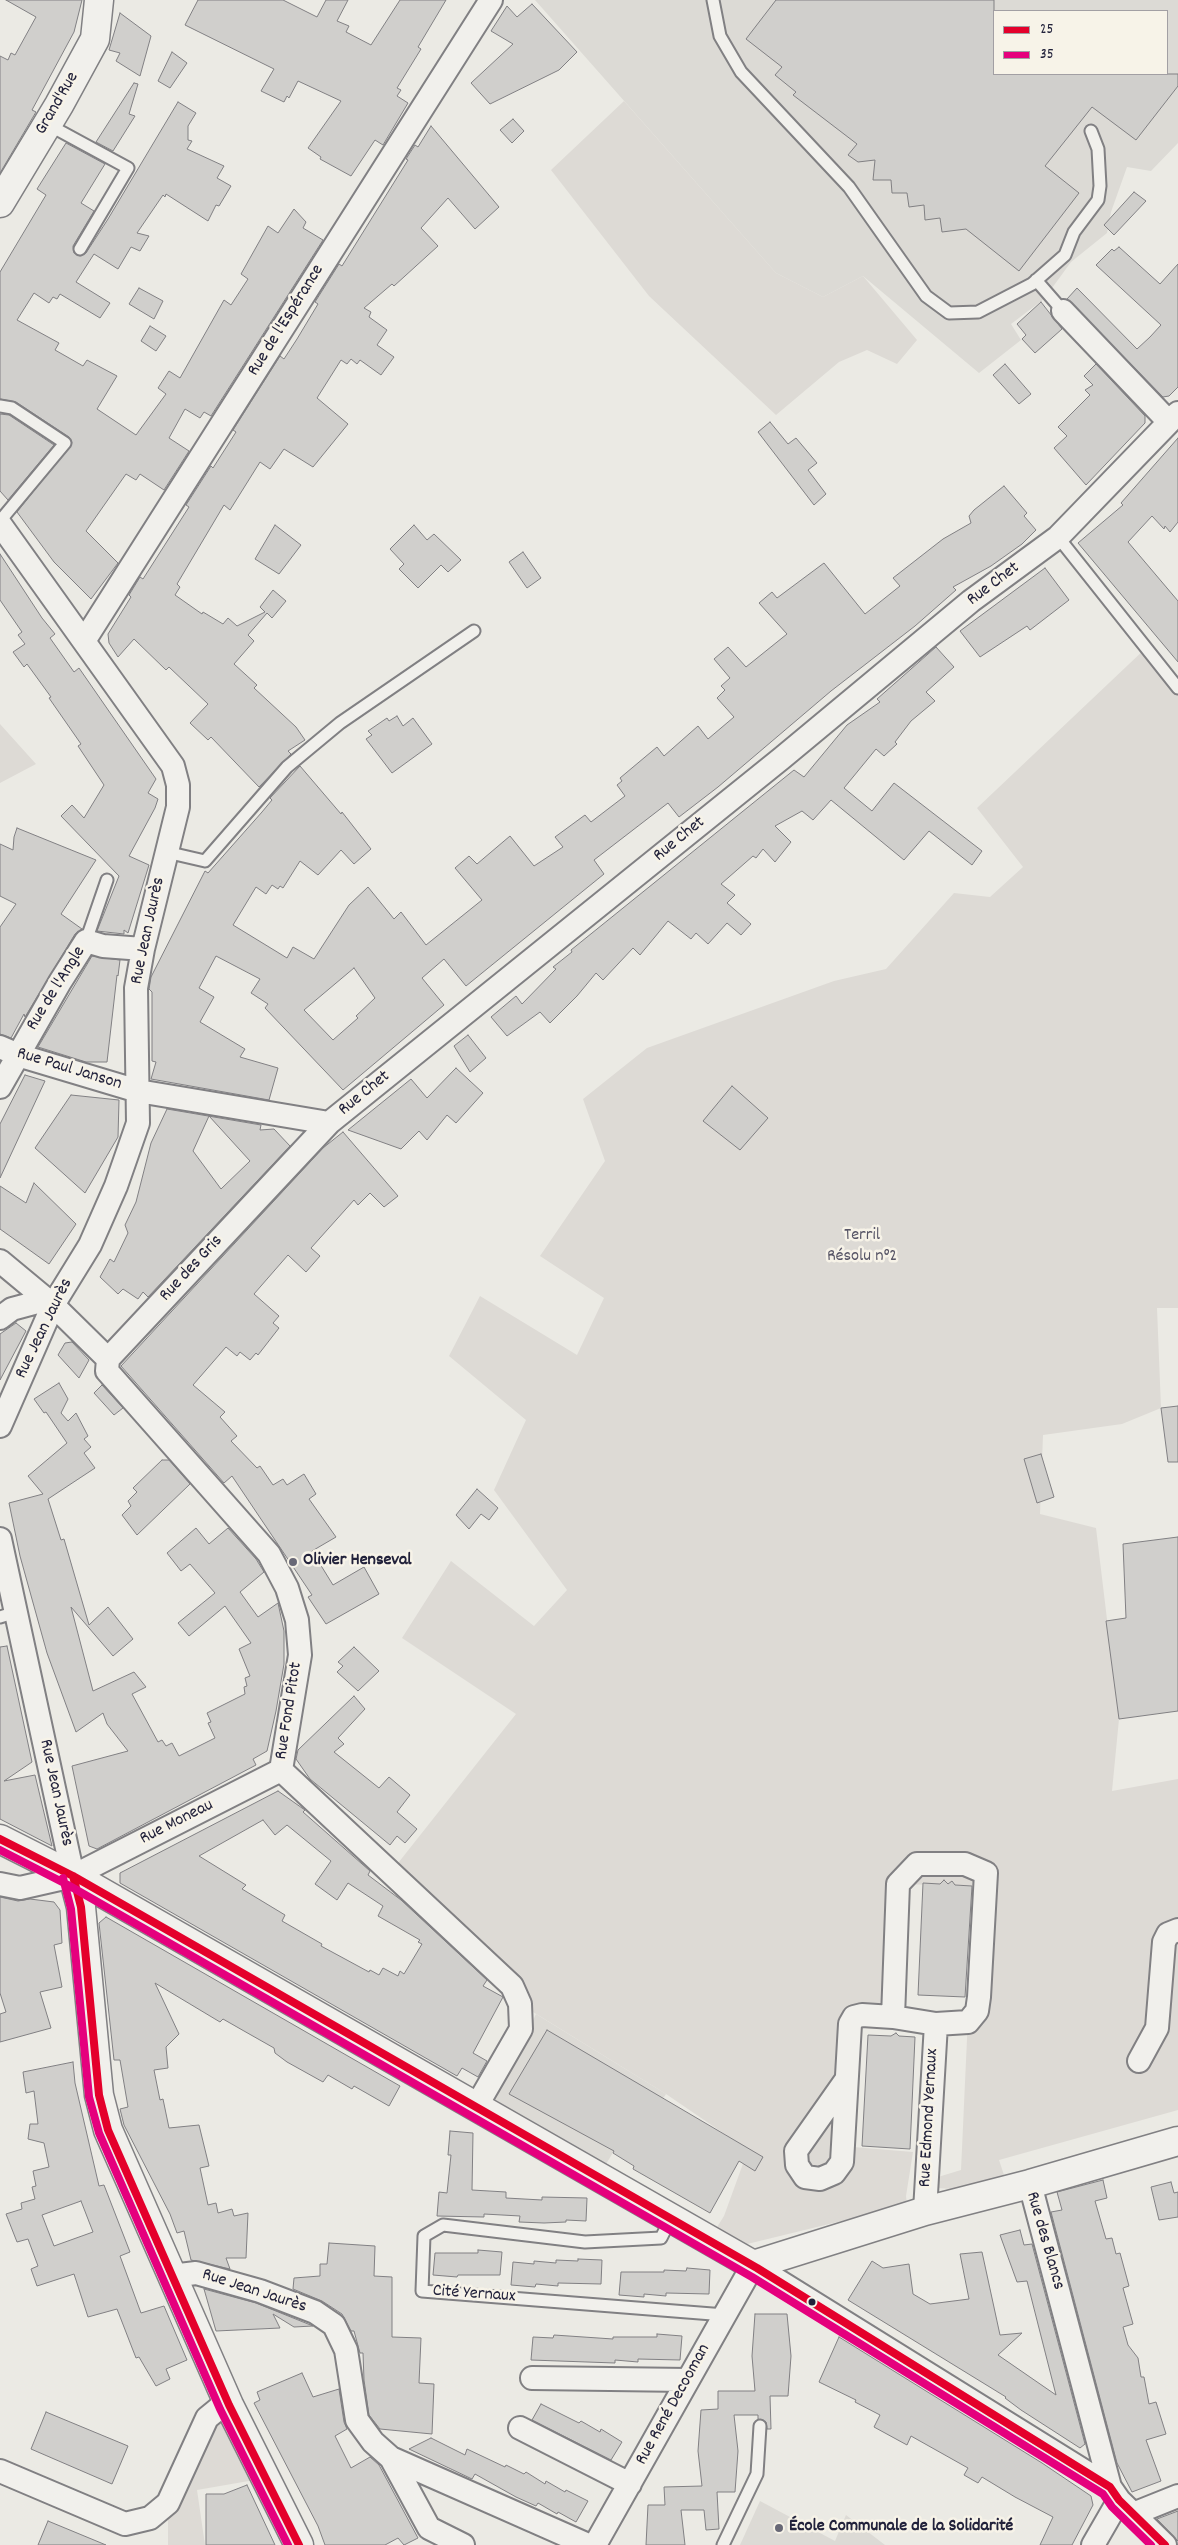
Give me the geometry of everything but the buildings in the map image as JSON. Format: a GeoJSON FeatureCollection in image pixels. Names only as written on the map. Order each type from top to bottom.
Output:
{"type":"FeatureCollection","features":[{"type":"Feature","properties":{"kind":"street","name":"Grand'Rue"},"geometry":{"type":"LineString","coordinates":[[0,203],[94,39],[99,0]]}},
{"type":"Feature","properties":{"kind":"street","name":"Rue de l'Espérance"},"geometry":{"type":"LineString","coordinates":[[84,641],[491,0]]}},
{"type":"Feature","properties":{"kind":"street","name":"Rue Chet"},"geometry":{"type":"LineString","coordinates":[[138,1091],[329,1123],[774,764],[971,602],[1058,537],[1174,418],[1063,311]]}},
{"type":"Feature","properties":{"kind":"street","name":"Rue Jean Jaurès"},"geometry":{"type":"LineString","coordinates":[[0,523],[173,766],[178,785],[178,806],[143,949],[136,988],[138,1123],[116,1186],[90,1245],[53,1304],[0,1426]]}},
{"type":"Feature","properties":{"kind":"street","name":"Rue de l'Angle"},"geometry":{"type":"LineString","coordinates":[[0,1087],[8,1051],[86,941],[103,946],[143,949]]}},
{"type":"Feature","properties":{"kind":"street","name":"Rue Paul Janson"},"geometry":{"type":"LineString","coordinates":[[8,1051],[138,1091]]}},
{"type":"Feature","properties":{"kind":"street","name":"Rue des Gris"},"geometry":{"type":"LineString","coordinates":[[108,1359],[329,1123]]}},
{"type":"Feature","properties":{"kind":"street"},"geometry":{"type":"LineString","coordinates":[[0,1261],[53,1304],[108,1359]]}},
{"type":"Feature","properties":{"kind":"street"},"geometry":{"type":"LineString","coordinates":[[0,1318],[12,1309],[38,1302],[53,1304]]}},
{"type":"Feature","properties":{"kind":"street","name":"Rue Fond Pitot"},"geometry":{"type":"LineString","coordinates":[[108,1359],[107,1371],[269,1554],[287,1588],[297,1620],[300,1654],[281,1770],[512,1986],[520,2004],[521,2029],[476,2106]]}},
{"type":"Feature","properties":{"kind":"street","name":"Rue Jean Jaurès"},"geometry":{"type":"LineString","coordinates":[[0,1539],[8,1614],[81,1906],[99,2095],[108,2130],[229,2405],[299,2545]]}},
{"type":"Feature","properties":{"kind":"street","name":"Rue Moneau"},"geometry":{"type":"LineString","coordinates":[[0,1884],[20,1888],[73,1876],[281,1770]]}},
{"type":"Feature","properties":{"kind":"street"},"geometry":{"type":"LineString","coordinates":[[0,1838],[73,1876],[753,2265],[1121,2500],[1165,2545]]}},
{"type":"Feature","properties":{"kind":"street","name":"Rue Edmond Yernaux"},"geometry":{"type":"LineString","coordinates":[[846,2080],[850,2024],[854,2017],[893,2017],[936,2024],[968,2022],[977,2011],[986,1873],[965,1864],[917,1864],[898,1884],[893,2017]]}},
{"type":"Feature","properties":{"kind":"street"},"geometry":{"type":"LineString","coordinates":[[1139,2061],[1157,2028],[1164,1942],[1168,1934],[1178,1930]]}},
{"type":"Feature","properties":{"kind":"street","name":"Rue Edmond Yernaux"},"geometry":{"type":"LineString","coordinates":[[925,2211],[936,2024]]}},
{"type":"Feature","properties":{"kind":"street"},"geometry":{"type":"LineString","coordinates":[[1030,2184],[1178,2141]]}},
{"type":"Feature","properties":{"kind":"street","name":"Rue des Blancs"},"geometry":{"type":"LineString","coordinates":[[753,2265],[925,2211],[1030,2184],[1121,2500]]}},
{"type":"Feature","properties":{"kind":"street","name":"Rue René Decooman"},"geometry":{"type":"LineString","coordinates":[[595,2545],[753,2265]]}},
{"type":"Feature","properties":{"kind":"street","name":"Rue Jean Jaurès"},"geometry":{"type":"LineString","coordinates":[[171,2276],[196,2273],[260,2291],[315,2312],[334,2325],[346,2350],[357,2420],[373,2442],[390,2458]]}},
{"type":"Feature","properties":{"kind":"street"},"geometry":{"type":"LineString","coordinates":[[532,2378],[688,2380]]}},
{"type":"Feature","properties":{"kind":"street"},"geometry":{"type":"LineString","coordinates":[[0,2471],[125,2524],[150,2518],[168,2503],[207,2418],[218,2409],[229,2405]]}},
{"type":"Feature","properties":{"kind":"street"},"geometry":{"type":"LineString","coordinates":[[520,2428],[630,2484]]}},
{"type":"Feature","properties":{"kind":"street"},"geometry":{"type":"LineString","coordinates":[[390,2458],[588,2545]]}},
{"type":"Feature","properties":{"kind":"street"},"geometry":{"type":"LineString","coordinates":[[390,2458],[429,2528],[463,2545]]}},
{"type":"Feature","properties":{"kind":"street"},"geometry":{"type":"LineString","coordinates":[[1121,2500],[1178,2496]]}},
{"type":"Feature","properties":{"kind":"street"},"geometry":{"type":"LineString","coordinates":[[1093,2545],[1121,2500]]}},
{"type":"Feature","properties":{"kind":"lane"},"geometry":{"type":"LineString","coordinates":[[713,0],[720,36],[741,72],[849,187],[926,296],[949,313],[978,312],[1036,280],[1065,255],[1074,232],[1098,200],[1100,186],[1098,149],[1091,130]]}},
{"type":"Feature","properties":{"kind":"lane"},"geometry":{"type":"LineString","coordinates":[[47,124],[128,168],[80,250]]}},
{"type":"Feature","properties":{"kind":"lane"},"geometry":{"type":"LineString","coordinates":[[1036,280],[1063,311]]}},
{"type":"Feature","properties":{"kind":"lane"},"geometry":{"type":"LineString","coordinates":[[0,406],[12,408],[65,443],[0,523]]}},
{"type":"Feature","properties":{"kind":"lane"},"geometry":{"type":"LineString","coordinates":[[1058,537],[1178,688]]}},
{"type":"Feature","properties":{"kind":"lane"},"geometry":{"type":"LineString","coordinates":[[166,852],[205,861],[287,767],[340,723],[474,631]]}},
{"type":"Feature","properties":{"kind":"lane"},"geometry":{"type":"LineString","coordinates":[[86,941],[108,880]]}},
{"type":"Feature","properties":{"kind":"lane","name":"Cité Yernaux"},"geometry":{"type":"LineString","coordinates":[[671,2218],[661,2238],[585,2242],[443,2226],[424,2236],[422,2291],[724,2315]]}},
{"type":"Feature","properties":{"kind":"lane"},"geometry":{"type":"LineString","coordinates":[[723,2545],[757,2474],[760,2426]]}},
{"type":"Feature","properties":{"kind":"shaded area"},"geometry":{"type":"Polygon","coordinates":[[[535,0],[1178,0],[1178,143],[1151,171],[1127,167],[1111,212],[1107,233],[1071,262],[1044,299],[1011,324],[1021,340],[979,373],[863,276],[823,297],[776,273],[535,0]]]}},
{"type":"Feature","properties":{"kind":"shaded area"},"geometry":{"type":"Polygon","coordinates":[[[536,2014],[666,2094],[645,2126],[620,2141],[603,2169],[492,2107],[536,2014]]]}},
{"type":"Feature","properties":{"kind":"shaded area","name":"École Communale de la Solidarité"},"geometry":{"type":"Polygon","coordinates":[[[760,2501],[835,2541],[846,2515],[885,2545],[740,2545],[760,2501]]]}},
{"type":"Feature","properties":{"kind":"green space"},"geometry":{"type":"Polygon","coordinates":[[[624,101],[776,273],[823,297],[863,276],[917,340],[897,364],[867,350],[839,362],[776,415],[649,296],[551,170],[624,101]]]}},
{"type":"Feature","properties":{"kind":"green space","name":"Terril Résolu n°2"},"geometry":{"type":"Polygon","coordinates":[[[1147,647],[1178,688],[1178,1308],[1157,1308],[1161,1408],[1122,1424],[1043,1435],[1040,1514],[1096,1528],[1119,1719],[1112,1791],[1178,1779],[1178,2110],[999,2160],[1004,2175],[992,2184],[952,2189],[937,2188],[938,2177],[961,2170],[974,1886],[898,1884],[885,2002],[862,2006],[853,2147],[913,2152],[906,2196],[907,2205],[739,2246],[709,2240],[724,2216],[748,2150],[666,2094],[520,2004],[391,1872],[516,1714],[402,1638],[451,1561],[534,1626],[567,1590],[494,1490],[526,1420],[449,1356],[480,1296],[577,1355],[604,1298],[540,1256],[605,1161],[583,1099],[647,1048],[834,981],[886,969],[954,893],[990,897],[1023,867],[977,808],[1147,647]]]}},
{"type":"Feature","properties":{"kind":"green space"},"geometry":{"type":"Polygon","coordinates":[[[0,724],[36,764],[0,783],[0,724]]]}},
{"type":"Feature","properties":{"kind":"green space"},"geometry":{"type":"Polygon","coordinates":[[[218,2409],[266,2478],[197,2490],[205,2545],[168,2545],[168,2503],[218,2409]]]}},
{"type":"Feature","properties":{"kind":"transit line","name":"25"},"geometry":{"type":"LineString","coordinates":[[0,1839],[73,1876],[757,2268],[1110,2487],[1119,2500],[1165,2545]]}},
{"type":"Feature","properties":{"kind":"transit line","name":"35"},"geometry":{"type":"LineString","coordinates":[[0,1850],[68,1885],[752,2277],[1103,2494],[1112,2507],[1151,2545]]}},
{"type":"Feature","properties":{"kind":"transit line","name":"25"},"geometry":{"type":"LineString","coordinates":[[73,1876],[81,1907],[99,2095],[108,2130],[229,2405],[299,2545]]}},
{"type":"Feature","properties":{"kind":"transit line","name":"35"},"geometry":{"type":"LineString","coordinates":[[63,1878],[71,1909],[89,2097],[99,2133],[220,2409],[288,2545]]}},
{"type":"Feature","properties":{"kind":"place","name":"Olivier Henseval"},"geometry":{"type":"Point","coordinates":[293,1562]}},
{"type":"Feature","properties":{"kind":"place","name":"École Communale de la Solidarité"},"geometry":{"type":"Point","coordinates":[779,2528]}}]}
